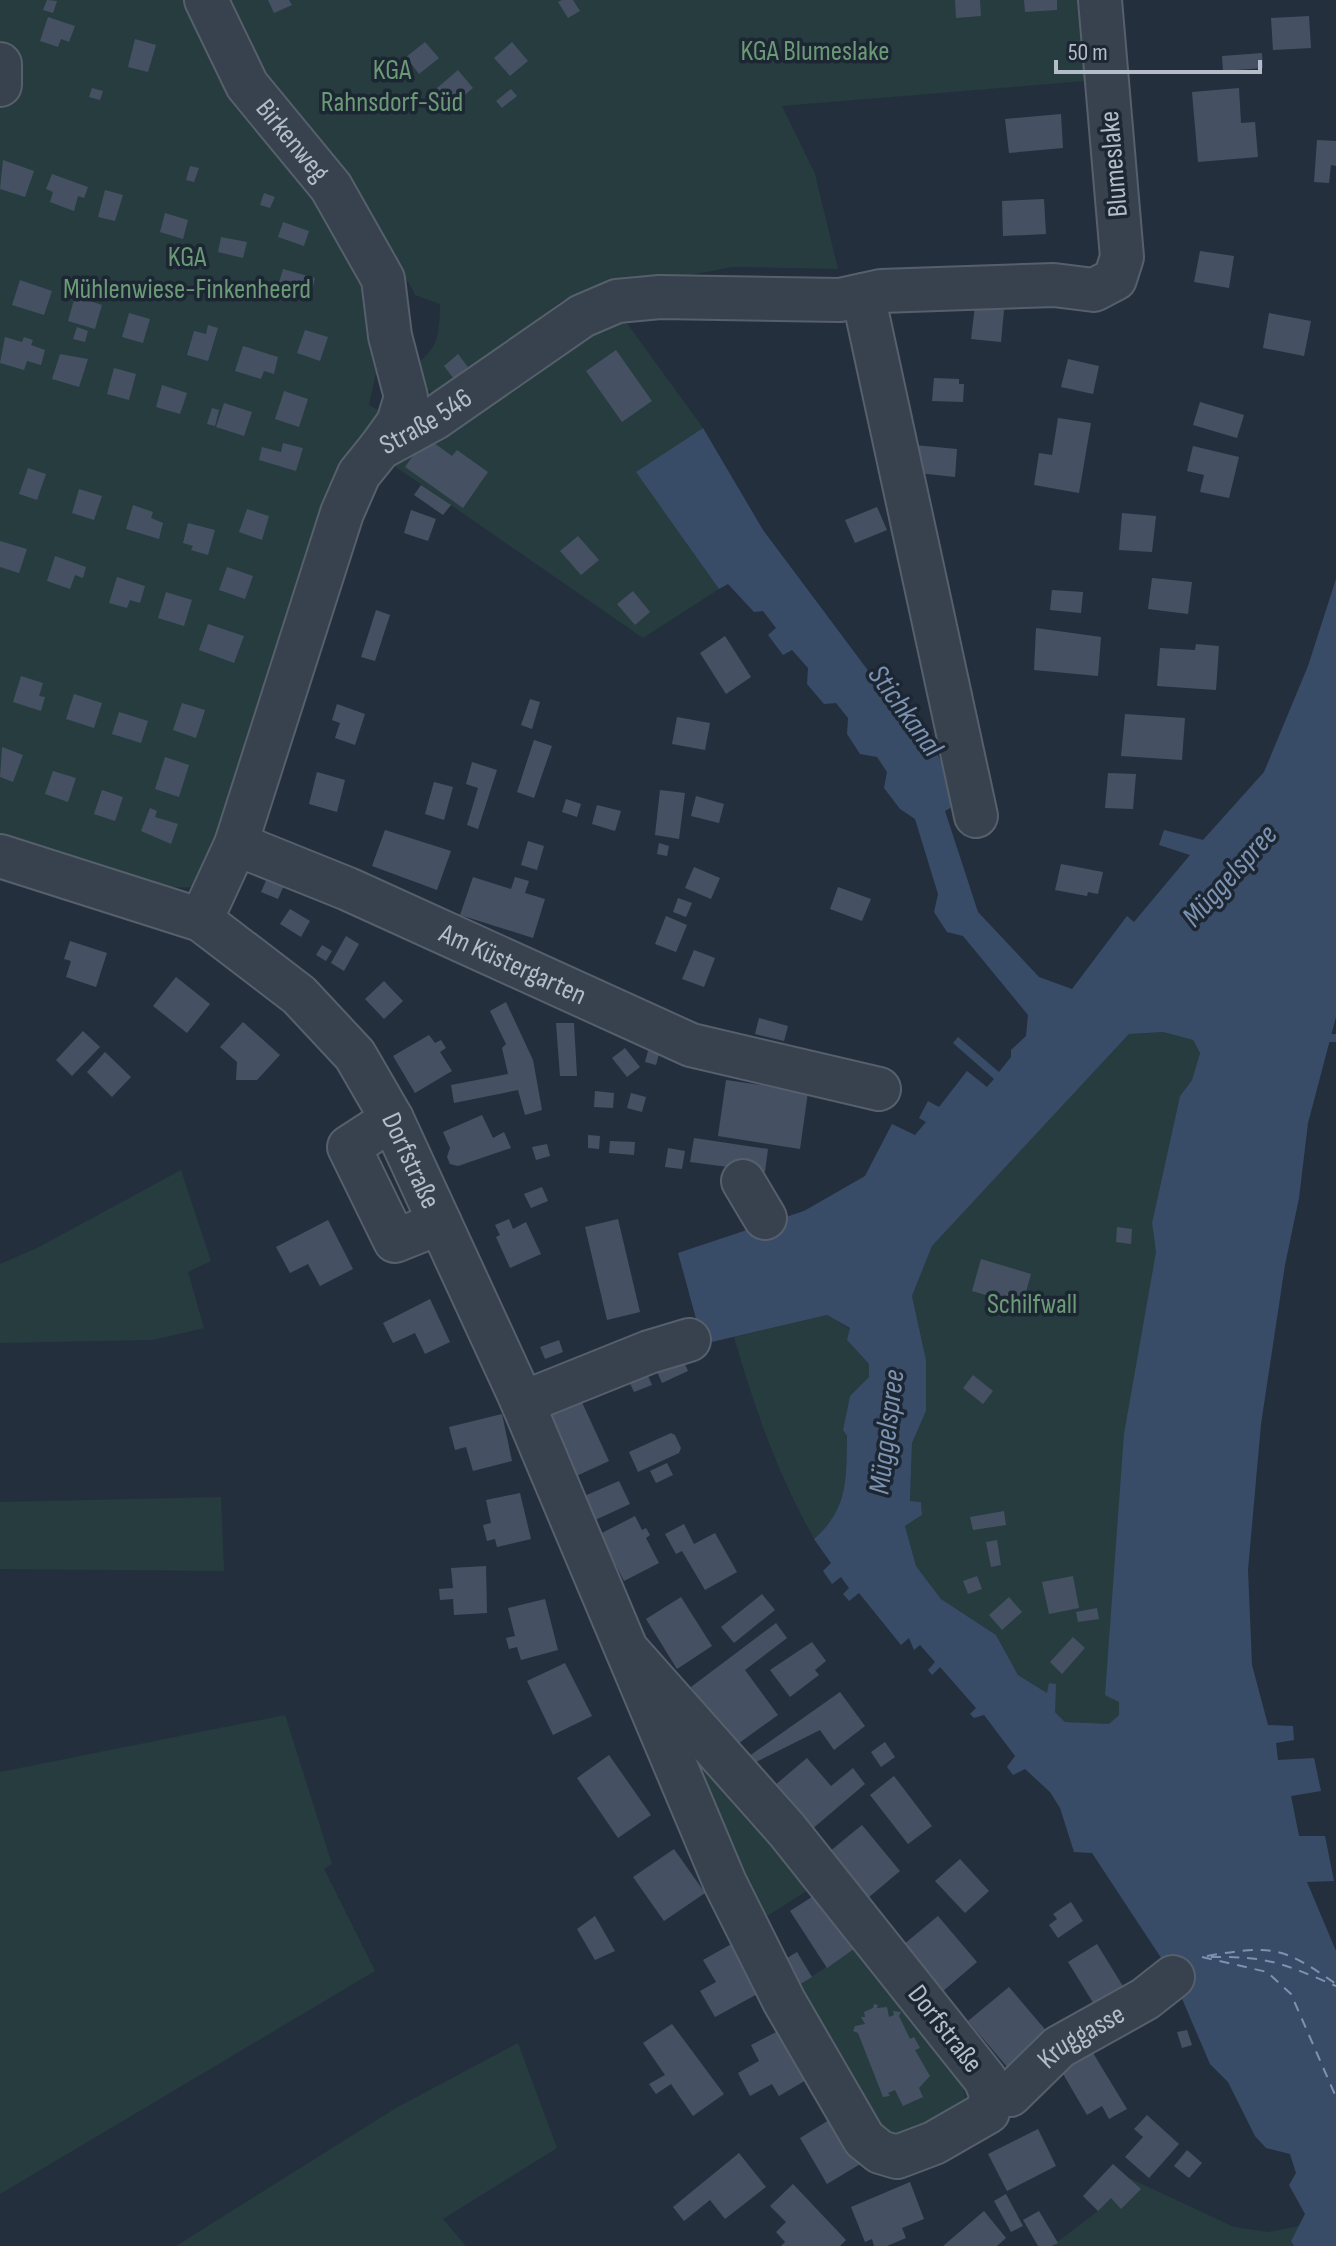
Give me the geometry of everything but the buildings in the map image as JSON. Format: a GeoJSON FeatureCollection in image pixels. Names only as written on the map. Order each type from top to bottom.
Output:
{"type":"FeatureCollection","features":[{"type":"Feature","properties":{"kind":"street","name":"Birkenweg"},"geometry":{"type":"LineString","coordinates":[[206,0],[247,85],[331,187],[383,279],[390,336],[420,407]]}},
{"type":"Feature","properties":{"kind":"street","name":"Blumeslake"},"geometry":{"type":"LineString","coordinates":[[1100,0],[1122,257],[1115,279]]}},
{"type":"Feature","properties":{"kind":"street"},"geometry":{"type":"LineString","coordinates":[[0,65],[0,85]]}},
{"type":"Feature","properties":{"kind":"street","name":"Straße 546"},"geometry":{"type":"LineString","coordinates":[[236,844],[342,513],[359,474],[420,407],[582,316],[617,301],[673,297],[840,300],[863,295],[1054,285],[1094,290],[1115,279]]}},
{"type":"Feature","properties":{"kind":"street"},"geometry":{"type":"LineString","coordinates":[[863,295],[976,816]]}},
{"type":"Feature","properties":{"kind":"street"},"geometry":{"type":"LineString","coordinates":[[201,920],[236,844]]}},
{"type":"Feature","properties":{"kind":"street","name":"Am Küstergarten"},"geometry":{"type":"LineString","coordinates":[[236,844],[348,889],[650,1029],[745,1060],[879,1089]]}},
{"type":"Feature","properties":{"kind":"street","name":"Dorfstraße"},"geometry":{"type":"LineString","coordinates":[[0,856],[201,920],[299,995],[355,1055],[392,1119],[521,1399],[725,1883],[784,2001],[864,2139],[880,2152],[897,2157],[911,2154],[976,2121],[996,2100],[975,2067],[787,1830],[628,1651]]}},
{"type":"Feature","properties":{"kind":"street"},"geometry":{"type":"LineString","coordinates":[[743,1181],[765,1218]]}},
{"type":"Feature","properties":{"kind":"street"},"geometry":{"type":"LineString","coordinates":[[521,1399],[537,1397],[649,1352],[689,1340]]}},
{"type":"Feature","properties":{"kind":"street","name":"Kruggasse"},"geometry":{"type":"LineString","coordinates":[[996,2100],[1059,2047],[1145,1999],[1173,1977]]}},
{"type":"Feature","properties":{"kind":"green space"},"geometry":{"type":"Polygon","coordinates":[[[0,0],[1091,0],[1097,80],[782,106],[815,174],[838,269],[732,267],[563,300],[443,389],[432,392],[418,385],[414,366],[429,353],[436,339],[440,304],[415,295],[408,281],[373,278],[381,350],[369,405],[385,414],[246,782],[195,887],[171,887],[96,871],[0,836],[0,0]]]}},
{"type":"Feature","properties":{"kind":"green space"},"geometry":{"type":"Polygon","coordinates":[[[621,315],[703,428],[637,472],[719,589],[643,638],[390,463],[621,315]]]}},
{"type":"Feature","properties":{"kind":"green space","name":"Schilfwall"},"geometry":{"type":"Polygon","coordinates":[[[1163,1032],[1193,1040],[1200,1053],[1192,1080],[1180,1096],[1152,1223],[1156,1252],[1119,1715],[1109,1725],[1065,1722],[1055,1712],[1047,1693],[1018,1675],[996,1635],[941,1599],[916,1566],[905,1526],[922,1515],[921,1502],[910,1501],[912,1443],[926,1411],[926,1360],[912,1296],[932,1246],[1129,1034],[1163,1032]]]}},
{"type":"Feature","properties":{"kind":"green space"},"geometry":{"type":"Polygon","coordinates":[[[181,1170],[211,1261],[188,1272],[204,1328],[153,1340],[0,1343],[0,1264],[39,1247],[181,1170]]]}},
{"type":"Feature","properties":{"kind":"green space"},"geometry":{"type":"Polygon","coordinates":[[[827,1315],[850,1329],[847,1340],[869,1364],[869,1377],[850,1397],[843,1430],[847,1436],[846,1466],[840,1504],[814,1539],[768,1440],[734,1337],[827,1315]]]}},
{"type":"Feature","properties":{"kind":"green space"},"geometry":{"type":"Polygon","coordinates":[[[221,1497],[224,1571],[0,1569],[0,1502],[221,1497]]]}},
{"type":"Feature","properties":{"kind":"green space"},"geometry":{"type":"Polygon","coordinates":[[[285,1715],[332,1864],[324,1869],[375,1971],[0,2194],[0,1772],[285,1715]]]}},
{"type":"Feature","properties":{"kind":"green space"},"geometry":{"type":"Polygon","coordinates":[[[687,1747],[816,1885],[756,1923],[687,1747]]]}},
{"type":"Feature","properties":{"kind":"green space"},"geometry":{"type":"Polygon","coordinates":[[[865,1942],[961,2083],[967,2101],[962,2115],[887,2141],[794,1988],[865,1942]]]}},
{"type":"Feature","properties":{"kind":"green space"},"geometry":{"type":"Polygon","coordinates":[[[518,2043],[557,2148],[443,2219],[466,2246],[176,2246],[396,2108],[518,2043]]]}},
{"type":"Feature","properties":{"kind":"green space"},"geometry":{"type":"Polygon","coordinates":[[[1129,2178],[1234,2227],[1269,2232],[1299,2226],[1291,2241],[1294,2246],[1052,2246],[1098,2211],[1129,2178]]]}},
{"type":"Feature","properties":{"kind":"water","name":"Müggelspree"},"geometry":{"type":"Polygon","coordinates":[[[703,428],[763,530],[905,720],[912,716],[939,757],[957,804],[945,811],[978,912],[1039,977],[1072,989],[1127,916],[1134,922],[1190,855],[1159,845],[1164,830],[1203,840],[1264,772],[1308,666],[1336,579],[1336,1017],[1308,1123],[1299,1198],[1285,1265],[1261,1424],[1248,1570],[1252,1665],[1268,1725],[1293,1726],[1294,1740],[1276,1743],[1278,1760],[1314,1758],[1321,1791],[1291,1796],[1299,1836],[1325,1836],[1334,1881],[1307,1882],[1336,1951],[1336,2246],[1294,2246],[1291,2241],[1305,2214],[1289,2185],[1296,2173],[1290,2154],[1266,2148],[1255,2136],[1228,2082],[1210,2064],[1171,1973],[1092,1853],[1074,1852],[1060,1808],[1050,1792],[1025,1769],[1013,1775],[1007,1767],[1015,1756],[984,1715],[974,1718],[970,1714],[976,1708],[940,1667],[932,1675],[928,1670],[935,1662],[920,1645],[914,1650],[909,1638],[901,1645],[859,1593],[849,1601],[843,1594],[849,1588],[841,1577],[832,1584],[823,1571],[831,1563],[814,1539],[840,1504],[846,1466],[847,1436],[843,1430],[850,1396],[869,1377],[869,1364],[847,1340],[850,1328],[827,1315],[703,1344],[678,1253],[804,1211],[865,1176],[892,1124],[915,1135],[926,1122],[919,1118],[928,1101],[939,1107],[967,1071],[987,1087],[994,1079],[953,1043],[958,1037],[999,1072],[1011,1057],[1011,1050],[1026,1036],[1028,1015],[963,936],[947,932],[934,912],[938,894],[915,819],[900,809],[884,788],[887,772],[877,757],[860,754],[847,734],[848,718],[836,703],[824,704],[807,684],[808,668],[792,650],[783,655],[768,635],[776,628],[763,611],[754,612],[728,584],[719,589],[636,472],[703,428]],[[1163,1032],[1129,1034],[932,1246],[912,1296],[926,1360],[926,1411],[912,1443],[910,1501],[921,1502],[922,1515],[905,1526],[916,1566],[941,1599],[996,1635],[1018,1675],[1047,1693],[1049,1683],[1056,1684],[1055,1712],[1065,1722],[1109,1724],[1119,1715],[1119,1702],[1105,1695],[1124,1434],[1156,1252],[1152,1223],[1180,1096],[1192,1080],[1200,1053],[1193,1040],[1163,1032]]]}},
{"type":"Feature","properties":{"kind":"waterway"},"geometry":{"type":"LineString","coordinates":[[1330,1038],[1336,1038]]}},
{"type":"Feature","properties":{"kind":"ferry route"},"geometry":{"type":"LineString","coordinates":[[1207,1956],[1247,1950],[1276,1952],[1302,1962],[1336,1984]]}},
{"type":"Feature","properties":{"kind":"ferry route"},"geometry":{"type":"LineString","coordinates":[[1202,1957],[1267,1972],[1291,1994],[1336,2097]]}},
{"type":"Feature","properties":{"kind":"ferry route"},"geometry":{"type":"LineString","coordinates":[[1211,1957],[1248,1958],[1276,1963],[1336,1986]]}},
{"type":"Feature","properties":{"kind":"park label","name":"KGA Blumeslake"},"geometry":{"type":"Point","coordinates":[815,51]}},
{"type":"Feature","properties":{"kind":"park label","name":"KGA Rahnsdorf-Süd"},"geometry":{"type":"Point","coordinates":[392,86]}},
{"type":"Feature","properties":{"kind":"park label","name":"KGA Mühlenwiese-Finkenheerd"},"geometry":{"type":"Point","coordinates":[187,273]}},
{"type":"Feature","properties":{"kind":"water label","name":"Stichkanal"},"geometry":{"type":"Point","coordinates":[905,711]}}]}
